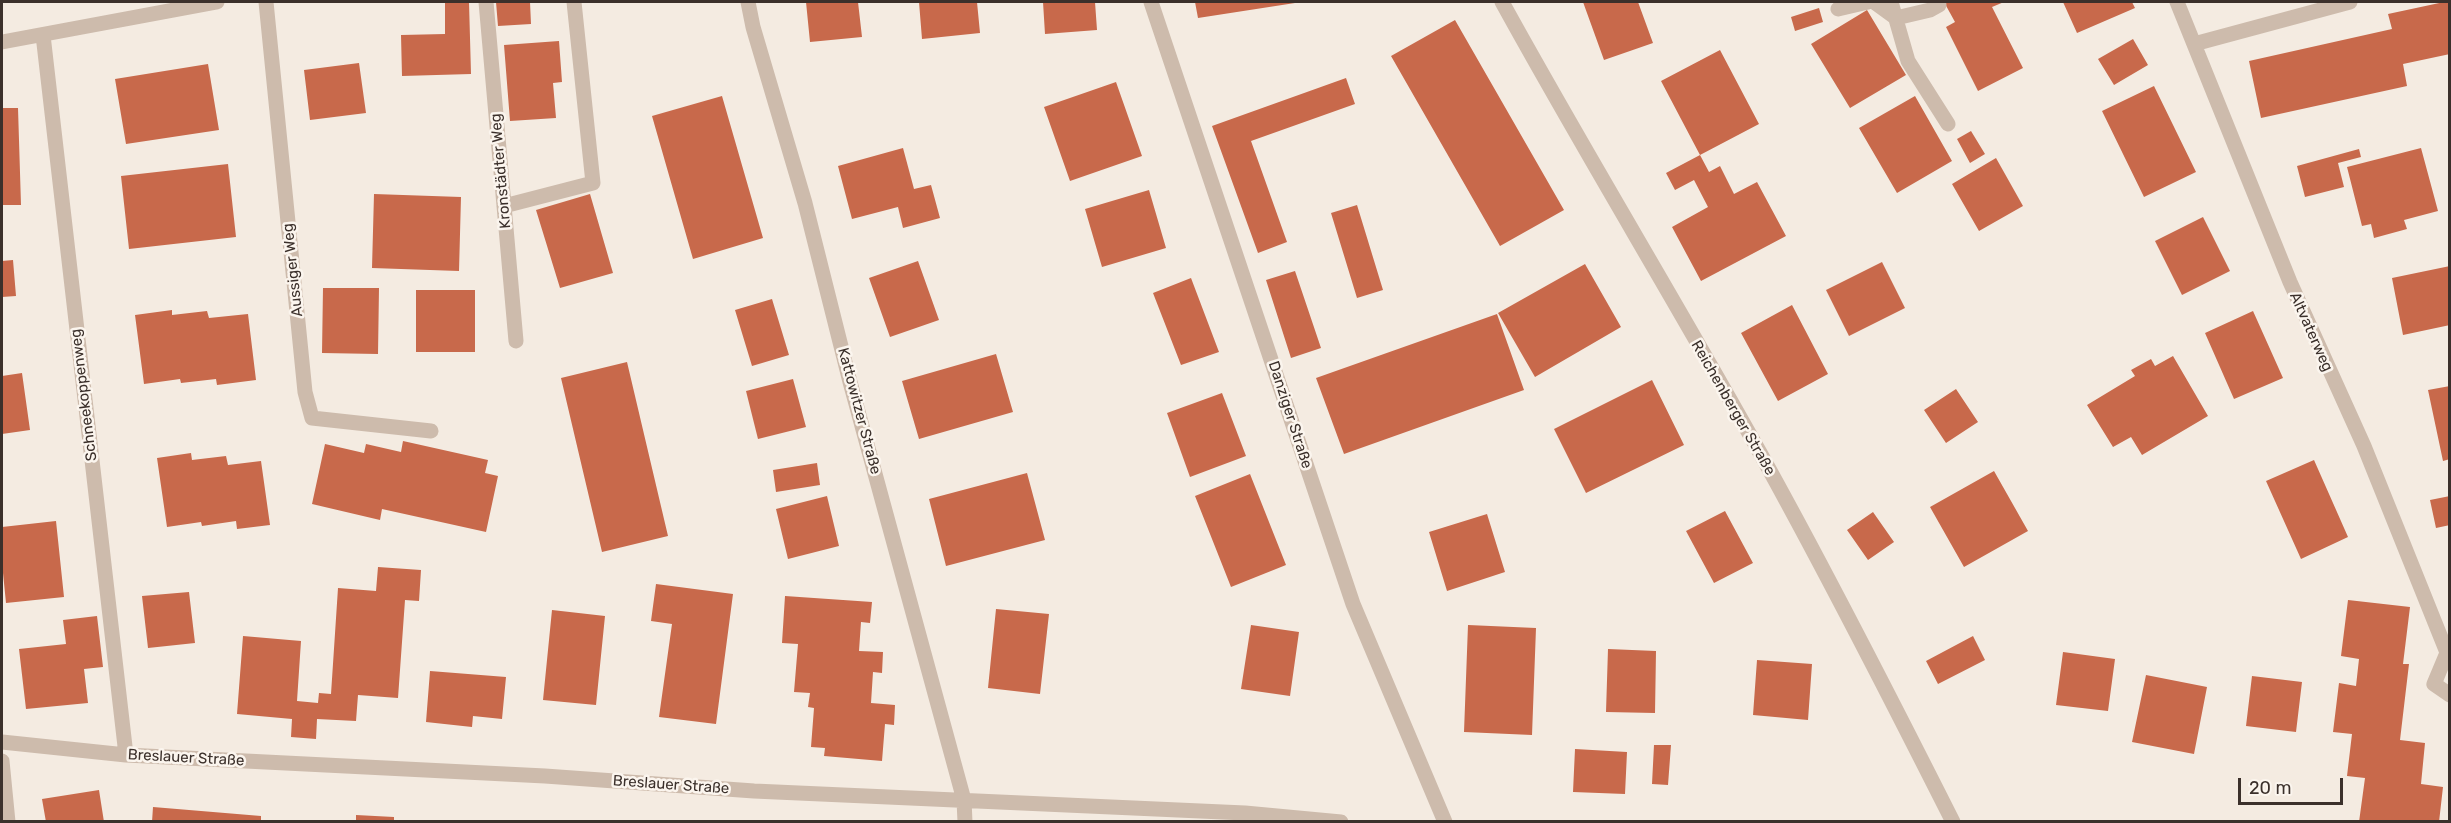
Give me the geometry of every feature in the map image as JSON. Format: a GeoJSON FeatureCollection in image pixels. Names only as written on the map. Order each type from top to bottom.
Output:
{"type":"FeatureCollection","features":[{"type":"Feature","properties":{"kind":"street"},"geometry":{"type":"LineString","coordinates":[[2,42],[217,2]]}},
{"type":"Feature","properties":{"kind":"street","name":"Aussiger Weg"},"geometry":{"type":"LineString","coordinates":[[266,2],[305,392],[312,418],[431,431]]}},
{"type":"Feature","properties":{"kind":"street","name":"Kronstädter Weg"},"geometry":{"type":"LineString","coordinates":[[486,2],[516,341]]}},
{"type":"Feature","properties":{"kind":"street"},"geometry":{"type":"LineString","coordinates":[[504,206],[593,183],[574,2]]}},
{"type":"Feature","properties":{"kind":"street","name":"Kattowitzer Straße"},"geometry":{"type":"LineString","coordinates":[[748,2],[753,27],[805,203],[850,382],[964,800],[965,822]]}},
{"type":"Feature","properties":{"kind":"street","name":"Danziger Straße"},"geometry":{"type":"LineString","coordinates":[[1152,2],[1353,604],[1445,822]]}},
{"type":"Feature","properties":{"kind":"street","name":"Reichenberger Straße"},"geometry":{"type":"LineString","coordinates":[[1502,2],[1569,123],[1758,450],[1845,609],[1953,822]]}},
{"type":"Feature","properties":{"kind":"street"},"geometry":{"type":"LineString","coordinates":[[1839,9],[1868,2]]}},
{"type":"Feature","properties":{"kind":"street"},"geometry":{"type":"LineString","coordinates":[[1874,2],[1896,18],[1930,10],[1939,5]]}},
{"type":"Feature","properties":{"kind":"street"},"geometry":{"type":"LineString","coordinates":[[1891,2],[1908,61],[1948,124]]}},
{"type":"Feature","properties":{"kind":"street","name":"Altvaterweg"},"geometry":{"type":"LineString","coordinates":[[2177,2],[2290,282],[2364,446],[2448,657]]}},
{"type":"Feature","properties":{"kind":"street"},"geometry":{"type":"LineString","coordinates":[[2194,44],[2350,2]]}},
{"type":"Feature","properties":{"kind":"street","name":"Schneekoppenweg"},"geometry":{"type":"LineString","coordinates":[[43,35],[126,755]]}},
{"type":"Feature","properties":{"kind":"street"},"geometry":{"type":"LineString","coordinates":[[2448,657],[2434,684],[2450,695]]}},
{"type":"Feature","properties":{"kind":"street","name":"Breslauer Straße"},"geometry":{"type":"LineString","coordinates":[[2,742],[126,755],[545,776],[754,791],[1235,813],[1341,822]]}},
{"type":"Feature","properties":{"kind":"street"},"geometry":{"type":"LineString","coordinates":[[2,761],[8,822]]}},
{"type":"Feature","properties":{"kind":"building"},"geometry":{"type":"Polygon","coordinates":[[[469,2],[471,74],[402,76],[401,35],[445,34],[445,3],[469,2]]]}},
{"type":"Feature","properties":{"kind":"building"},"geometry":{"type":"Polygon","coordinates":[[[496,2],[530,2],[531,24],[498,26],[496,2]]]}},
{"type":"Feature","properties":{"kind":"building"},"geometry":{"type":"Polygon","coordinates":[[[806,2],[858,2],[862,37],[810,42],[806,2]]]}},
{"type":"Feature","properties":{"kind":"building"},"geometry":{"type":"Polygon","coordinates":[[[919,2],[977,2],[980,33],[922,39],[919,2]]]}},
{"type":"Feature","properties":{"kind":"building"},"geometry":{"type":"Polygon","coordinates":[[[1043,2],[1095,2],[1097,30],[1045,34],[1043,2]]]}},
{"type":"Feature","properties":{"kind":"building"},"geometry":{"type":"Polygon","coordinates":[[[1195,2],[1295,2],[1295,3],[1198,18],[1195,2]]]}},
{"type":"Feature","properties":{"kind":"building"},"geometry":{"type":"Polygon","coordinates":[[[1583,2],[1638,2],[1653,43],[1604,60],[1583,2]]]}},
{"type":"Feature","properties":{"kind":"building"},"geometry":{"type":"Polygon","coordinates":[[[1944,2],[2004,2],[1992,7],[2023,68],[1978,91],[1946,27],[1955,22],[1944,2]]]}},
{"type":"Feature","properties":{"kind":"building"},"geometry":{"type":"Polygon","coordinates":[[[2063,2],[2132,2],[2135,8],[2077,33],[2063,2]]]}},
{"type":"Feature","properties":{"kind":"building"},"geometry":{"type":"Polygon","coordinates":[[[2450,2],[2450,54],[2403,64],[2407,86],[2261,118],[2249,61],[2392,29],[2388,14],[2450,2]]]}},
{"type":"Feature","properties":{"kind":"building"},"geometry":{"type":"Polygon","coordinates":[[[1819,8],[1823,22],[1795,31],[1791,17],[1819,8]]]}},
{"type":"Feature","properties":{"kind":"building"},"geometry":{"type":"Polygon","coordinates":[[[1867,10],[1906,75],[1850,108],[1811,44],[1867,10]]]}},
{"type":"Feature","properties":{"kind":"building"},"geometry":{"type":"Polygon","coordinates":[[[1455,20],[1564,210],[1500,246],[1391,56],[1455,20]]]}},
{"type":"Feature","properties":{"kind":"building"},"geometry":{"type":"Polygon","coordinates":[[[2133,39],[2148,65],[2114,85],[2098,59],[2133,39]]]}},
{"type":"Feature","properties":{"kind":"building"},"geometry":{"type":"Polygon","coordinates":[[[559,41],[562,82],[553,83],[556,118],[510,121],[504,45],[559,41]]]}},
{"type":"Feature","properties":{"kind":"building"},"geometry":{"type":"Polygon","coordinates":[[[1720,50],[1759,124],[1700,155],[1661,81],[1720,50]]]}},
{"type":"Feature","properties":{"kind":"building"},"geometry":{"type":"Polygon","coordinates":[[[359,63],[366,113],[310,120],[304,70],[359,63]]]}},
{"type":"Feature","properties":{"kind":"building"},"geometry":{"type":"Polygon","coordinates":[[[208,64],[219,130],[126,144],[115,79],[208,64]]]}},
{"type":"Feature","properties":{"kind":"building"},"geometry":{"type":"Polygon","coordinates":[[[1346,78],[1355,104],[1251,141],[1287,242],[1258,253],[1212,126],[1346,78]]]}},
{"type":"Feature","properties":{"kind":"building"},"geometry":{"type":"Polygon","coordinates":[[[1116,82],[1142,156],[1070,181],[1044,107],[1116,82]]]}},
{"type":"Feature","properties":{"kind":"building"},"geometry":{"type":"Polygon","coordinates":[[[2154,86],[2196,172],[2144,197],[2102,111],[2154,86]]]}},
{"type":"Feature","properties":{"kind":"building"},"geometry":{"type":"Polygon","coordinates":[[[722,96],[763,238],[693,259],[652,116],[722,96]]]}},
{"type":"Feature","properties":{"kind":"building"},"geometry":{"type":"Polygon","coordinates":[[[1915,96],[1952,161],[1897,193],[1859,128],[1915,96]]]}},
{"type":"Feature","properties":{"kind":"building"},"geometry":{"type":"Polygon","coordinates":[[[2,108],[18,108],[21,205],[2,205],[2,108]]]}},
{"type":"Feature","properties":{"kind":"building"},"geometry":{"type":"Polygon","coordinates":[[[1971,131],[1985,154],[1970,163],[1957,139],[1971,131]]]}},
{"type":"Feature","properties":{"kind":"building"},"geometry":{"type":"Polygon","coordinates":[[[903,148],[914,189],[931,185],[940,218],[903,228],[898,207],[852,219],[838,166],[903,148]]]}},
{"type":"Feature","properties":{"kind":"building"},"geometry":{"type":"Polygon","coordinates":[[[2421,148],[2438,211],[2404,220],[2407,229],[2374,238],[2371,224],[2362,226],[2347,167],[2421,148]]]}},
{"type":"Feature","properties":{"kind":"building"},"geometry":{"type":"Polygon","coordinates":[[[2359,149],[2361,157],[2338,163],[2344,187],[2305,197],[2297,166],[2359,149]]]}},
{"type":"Feature","properties":{"kind":"building"},"geometry":{"type":"Polygon","coordinates":[[[1700,155],[1709,172],[1720,166],[1734,194],[1757,182],[1786,236],[1701,281],[1672,227],[1708,207],[1694,180],[1675,190],[1666,173],[1700,155]]]}},
{"type":"Feature","properties":{"kind":"building"},"geometry":{"type":"Polygon","coordinates":[[[1996,158],[2023,206],[1979,231],[1952,184],[1996,158]]]}},
{"type":"Feature","properties":{"kind":"building"},"geometry":{"type":"Polygon","coordinates":[[[228,164],[236,237],[129,249],[121,176],[228,164]]]}},
{"type":"Feature","properties":{"kind":"building"},"geometry":{"type":"Polygon","coordinates":[[[1149,190],[1166,248],[1102,267],[1085,209],[1149,190]]]}},
{"type":"Feature","properties":{"kind":"building"},"geometry":{"type":"Polygon","coordinates":[[[374,194],[461,197],[459,271],[372,268],[374,194]]]}},
{"type":"Feature","properties":{"kind":"building"},"geometry":{"type":"Polygon","coordinates":[[[590,194],[613,273],[560,288],[536,210],[590,194]]]}},
{"type":"Feature","properties":{"kind":"building"},"geometry":{"type":"Polygon","coordinates":[[[1357,205],[1383,290],[1357,298],[1331,213],[1357,205]]]}},
{"type":"Feature","properties":{"kind":"building"},"geometry":{"type":"Polygon","coordinates":[[[2203,217],[2230,271],[2182,295],[2155,241],[2203,217]]]}},
{"type":"Feature","properties":{"kind":"building"},"geometry":{"type":"Polygon","coordinates":[[[13,260],[16,296],[2,297],[2,261],[13,260]]]}},
{"type":"Feature","properties":{"kind":"building"},"geometry":{"type":"Polygon","coordinates":[[[918,261],[939,320],[890,337],[869,278],[918,261]]]}},
{"type":"Feature","properties":{"kind":"building"},"geometry":{"type":"Polygon","coordinates":[[[1882,262],[1905,308],[1849,336],[1826,290],[1882,262]]]}},
{"type":"Feature","properties":{"kind":"building"},"geometry":{"type":"Polygon","coordinates":[[[1585,264],[1621,327],[1535,377],[1498,313],[1585,264]]]}},
{"type":"Feature","properties":{"kind":"building"},"geometry":{"type":"Polygon","coordinates":[[[2450,266],[2450,325],[2403,335],[2392,278],[2450,266]]]}},
{"type":"Feature","properties":{"kind":"building"},"geometry":{"type":"Polygon","coordinates":[[[1295,271],[1321,348],[1291,358],[1266,280],[1295,271]]]}},
{"type":"Feature","properties":{"kind":"building"},"geometry":{"type":"Polygon","coordinates":[[[1191,278],[1219,352],[1181,365],[1153,293],[1191,278]]]}},
{"type":"Feature","properties":{"kind":"building"},"geometry":{"type":"Polygon","coordinates":[[[323,288],[379,288],[378,354],[322,353],[323,288]]]}},
{"type":"Feature","properties":{"kind":"building"},"geometry":{"type":"Polygon","coordinates":[[[416,290],[475,290],[475,352],[416,352],[416,290]]]}},
{"type":"Feature","properties":{"kind":"building"},"geometry":{"type":"Polygon","coordinates":[[[772,299],[789,355],[752,366],[735,310],[772,299]]]}},
{"type":"Feature","properties":{"kind":"building"},"geometry":{"type":"Polygon","coordinates":[[[1792,305],[1828,374],[1778,401],[1741,333],[1792,305]]]}},
{"type":"Feature","properties":{"kind":"building"},"geometry":{"type":"Polygon","coordinates":[[[172,310],[172,315],[207,311],[209,318],[248,314],[256,380],[217,385],[216,379],[181,383],[180,379],[144,384],[135,315],[172,310]]]}},
{"type":"Feature","properties":{"kind":"building"},"geometry":{"type":"Polygon","coordinates":[[[2253,311],[2283,378],[2234,399],[2205,333],[2253,311]]]}},
{"type":"Feature","properties":{"kind":"building"},"geometry":{"type":"Polygon","coordinates":[[[1497,314],[1524,390],[1344,454],[1316,378],[1497,314]]]}},
{"type":"Feature","properties":{"kind":"building"},"geometry":{"type":"Polygon","coordinates":[[[996,354],[1013,412],[919,439],[902,381],[996,354]]]}},
{"type":"Feature","properties":{"kind":"building"},"geometry":{"type":"Polygon","coordinates":[[[2173,356],[2208,416],[2142,455],[2131,437],[2113,447],[2087,405],[2135,376],[2131,370],[2151,359],[2155,366],[2173,356]]]}},
{"type":"Feature","properties":{"kind":"building"},"geometry":{"type":"Polygon","coordinates":[[[627,362],[668,536],[602,552],[561,378],[627,362]]]}},
{"type":"Feature","properties":{"kind":"building"},"geometry":{"type":"Polygon","coordinates":[[[22,373],[30,430],[2,434],[2,376],[22,373]]]}},
{"type":"Feature","properties":{"kind":"building"},"geometry":{"type":"Polygon","coordinates":[[[793,379],[806,427],[758,439],[746,391],[793,379]]]}},
{"type":"Feature","properties":{"kind":"building"},"geometry":{"type":"Polygon","coordinates":[[[1652,380],[1684,445],[1586,493],[1554,429],[1652,380]]]}},
{"type":"Feature","properties":{"kind":"building"},"geometry":{"type":"Polygon","coordinates":[[[2450,386],[2450,459],[2443,461],[2428,390],[2450,386]]]}},
{"type":"Feature","properties":{"kind":"building"},"geometry":{"type":"Polygon","coordinates":[[[1956,389],[1978,422],[1946,443],[1924,410],[1956,389]]]}},
{"type":"Feature","properties":{"kind":"building"},"geometry":{"type":"Polygon","coordinates":[[[1222,393],[1246,456],[1190,477],[1167,413],[1222,393]]]}},
{"type":"Feature","properties":{"kind":"building"},"geometry":{"type":"Polygon","coordinates":[[[403,441],[488,460],[485,473],[498,476],[486,532],[382,509],[380,520],[312,504],[325,444],[364,453],[366,444],[401,452],[403,441]]]}},
{"type":"Feature","properties":{"kind":"building"},"geometry":{"type":"Polygon","coordinates":[[[191,453],[192,460],[226,456],[228,465],[261,461],[270,525],[237,529],[236,521],[202,526],[201,522],[167,527],[157,458],[191,453]]]}},
{"type":"Feature","properties":{"kind":"building"},"geometry":{"type":"Polygon","coordinates":[[[2314,460],[2348,537],[2301,559],[2266,481],[2314,460]]]}},
{"type":"Feature","properties":{"kind":"building"},"geometry":{"type":"Polygon","coordinates":[[[817,463],[820,485],[776,492],[773,470],[817,463]]]}},
{"type":"Feature","properties":{"kind":"building"},"geometry":{"type":"Polygon","coordinates":[[[1994,471],[2028,531],[1964,567],[1930,507],[1994,471]]]}},
{"type":"Feature","properties":{"kind":"building"},"geometry":{"type":"Polygon","coordinates":[[[1027,473],[1045,540],[946,566],[929,499],[1027,473]]]}},
{"type":"Feature","properties":{"kind":"building"},"geometry":{"type":"Polygon","coordinates":[[[1250,474],[1286,565],[1231,587],[1195,496],[1250,474]]]}},
{"type":"Feature","properties":{"kind":"building"},"geometry":{"type":"Polygon","coordinates":[[[827,496],[839,546],[788,559],[776,509],[827,496]]]}},
{"type":"Feature","properties":{"kind":"building"},"geometry":{"type":"Polygon","coordinates":[[[2450,496],[2450,525],[2436,528],[2430,500],[2450,496]]]}},
{"type":"Feature","properties":{"kind":"building"},"geometry":{"type":"Polygon","coordinates":[[[1725,511],[1753,563],[1714,583],[1686,531],[1725,511]]]}},
{"type":"Feature","properties":{"kind":"building"},"geometry":{"type":"Polygon","coordinates":[[[1873,512],[1894,542],[1868,560],[1847,530],[1873,512]]]}},
{"type":"Feature","properties":{"kind":"building"},"geometry":{"type":"Polygon","coordinates":[[[1487,514],[1505,572],[1447,591],[1429,532],[1487,514]]]}},
{"type":"Feature","properties":{"kind":"building"},"geometry":{"type":"Polygon","coordinates":[[[56,521],[64,597],[6,603],[2,563],[2,527],[56,521]]]}},
{"type":"Feature","properties":{"kind":"building"},"geometry":{"type":"Polygon","coordinates":[[[378,567],[421,570],[419,601],[405,600],[398,698],[358,695],[356,721],[317,719],[316,739],[291,737],[292,719],[237,714],[243,636],[301,641],[297,701],[318,703],[319,693],[331,694],[338,588],[376,591],[378,567]]]}},
{"type":"Feature","properties":{"kind":"building"},"geometry":{"type":"Polygon","coordinates":[[[656,584],[733,594],[716,724],[659,717],[672,624],[651,621],[656,584]]]}},
{"type":"Feature","properties":{"kind":"building"},"geometry":{"type":"Polygon","coordinates":[[[189,592],[195,643],[148,648],[142,596],[189,592]]]}},
{"type":"Feature","properties":{"kind":"building"},"geometry":{"type":"Polygon","coordinates":[[[785,596],[872,602],[870,623],[861,622],[859,651],[883,652],[882,673],[873,672],[871,703],[895,705],[894,725],[885,724],[882,761],[824,756],[825,748],[811,747],[814,708],[808,707],[810,693],[794,692],[798,644],[782,643],[785,596]]]}},
{"type":"Feature","properties":{"kind":"building"},"geometry":{"type":"Polygon","coordinates":[[[2348,600],[2410,607],[2403,664],[2409,664],[2400,740],[2425,743],[2421,784],[2443,787],[2439,822],[2359,822],[2365,778],[2347,776],[2352,734],[2333,732],[2339,683],[2356,686],[2359,659],[2341,656],[2348,600]]]}},
{"type":"Feature","properties":{"kind":"building"},"geometry":{"type":"Polygon","coordinates":[[[996,609],[1049,614],[1040,694],[988,688],[996,609]]]}},
{"type":"Feature","properties":{"kind":"building"},"geometry":{"type":"Polygon","coordinates":[[[552,610],[605,616],[596,705],[543,700],[552,610]]]}},
{"type":"Feature","properties":{"kind":"building"},"geometry":{"type":"Polygon","coordinates":[[[97,616],[103,667],[84,669],[88,703],[26,709],[19,649],[66,644],[63,620],[97,616]]]}},
{"type":"Feature","properties":{"kind":"building"},"geometry":{"type":"Polygon","coordinates":[[[1251,625],[1299,632],[1290,696],[1241,689],[1251,625]]]}},
{"type":"Feature","properties":{"kind":"building"},"geometry":{"type":"Polygon","coordinates":[[[1468,625],[1536,628],[1532,735],[1464,732],[1468,625]]]}},
{"type":"Feature","properties":{"kind":"building"},"geometry":{"type":"Polygon","coordinates":[[[1973,636],[1985,660],[1938,684],[1926,661],[1973,636]]]}},
{"type":"Feature","properties":{"kind":"building"},"geometry":{"type":"Polygon","coordinates":[[[1608,649],[1656,651],[1655,713],[1606,712],[1608,649]]]}},
{"type":"Feature","properties":{"kind":"building"},"geometry":{"type":"Polygon","coordinates":[[[2063,652],[2115,659],[2108,711],[2056,705],[2063,652]]]}},
{"type":"Feature","properties":{"kind":"building"},"geometry":{"type":"Polygon","coordinates":[[[1757,660],[1812,664],[1808,720],[1753,715],[1757,660]]]}},
{"type":"Feature","properties":{"kind":"building"},"geometry":{"type":"Polygon","coordinates":[[[430,671],[506,677],[502,719],[473,716],[472,727],[426,722],[430,671]]]}},
{"type":"Feature","properties":{"kind":"building"},"geometry":{"type":"Polygon","coordinates":[[[2146,675],[2207,687],[2194,754],[2132,742],[2146,675]]]}},
{"type":"Feature","properties":{"kind":"building"},"geometry":{"type":"Polygon","coordinates":[[[2252,676],[2302,682],[2296,732],[2246,726],[2252,676]]]}},
{"type":"Feature","properties":{"kind":"building"},"geometry":{"type":"Polygon","coordinates":[[[1654,745],[1671,745],[1668,785],[1652,784],[1654,745]]]}},
{"type":"Feature","properties":{"kind":"building"},"geometry":{"type":"Polygon","coordinates":[[[1575,749],[1627,752],[1625,794],[1573,792],[1575,749]]]}},
{"type":"Feature","properties":{"kind":"building"},"geometry":{"type":"Polygon","coordinates":[[[99,790],[104,822],[46,822],[42,799],[99,790]]]}},
{"type":"Feature","properties":{"kind":"building"},"geometry":{"type":"Polygon","coordinates":[[[153,807],[261,816],[261,822],[152,822],[153,807]]]}},
{"type":"Feature","properties":{"kind":"building"},"geometry":{"type":"Polygon","coordinates":[[[356,815],[394,817],[394,822],[356,822],[356,815]]]}}]}
